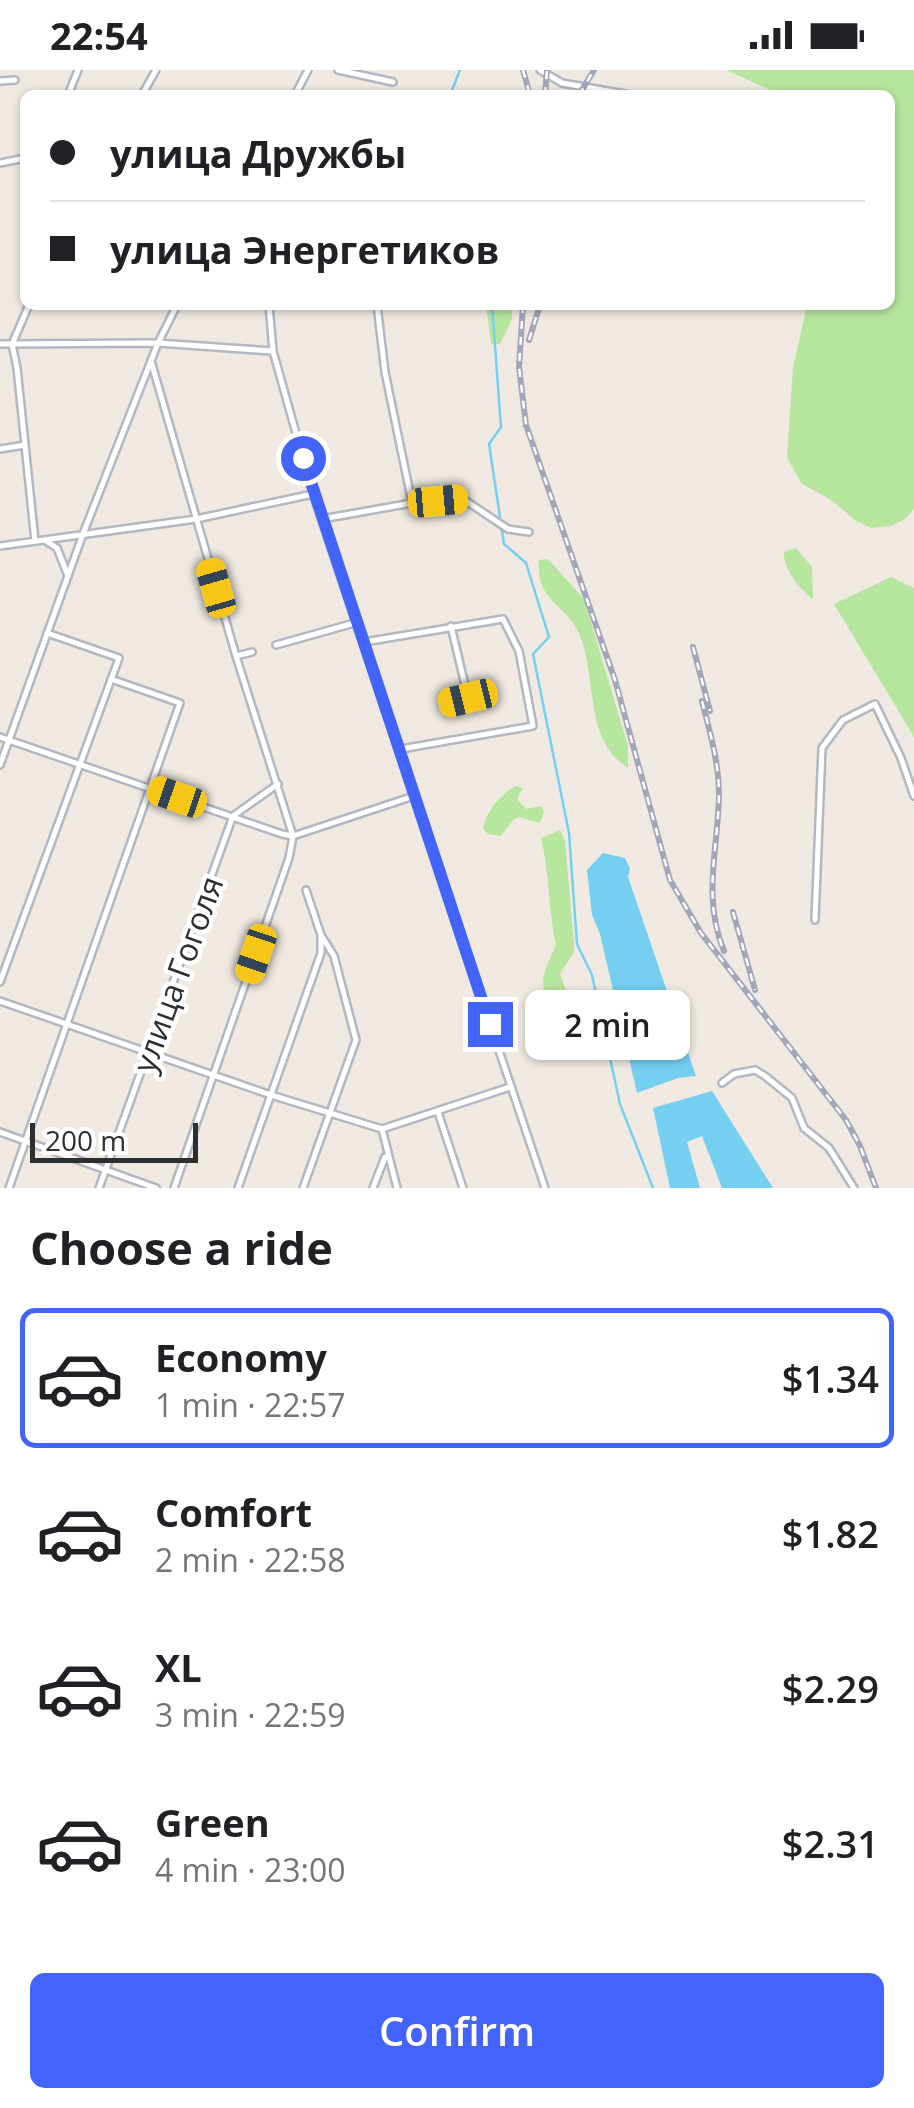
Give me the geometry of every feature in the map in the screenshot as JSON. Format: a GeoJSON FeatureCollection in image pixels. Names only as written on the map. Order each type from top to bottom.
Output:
{"type":"FeatureCollection","features":[{"type":"Feature","properties":{"kind":"street"},"geometry":{"type":"LineString","coordinates":[[338,70],[393,82]]}},
{"type":"Feature","properties":{"kind":"street"},"geometry":{"type":"LineString","coordinates":[[540,70],[562,83],[603,90]]}},
{"type":"Feature","properties":{"kind":"street"},"geometry":{"type":"LineString","coordinates":[[0,81],[15,80]]}},
{"type":"Feature","properties":{"kind":"street"},"geometry":{"type":"LineString","coordinates":[[27,310],[12,344],[40,541]]}},
{"type":"Feature","properties":{"kind":"street"},"geometry":{"type":"LineString","coordinates":[[0,765],[83,534],[175,310]]}},
{"type":"Feature","properties":{"kind":"street"},"geometry":{"type":"LineString","coordinates":[[269,310],[272,351],[313,494],[545,1188]]}},
{"type":"Feature","properties":{"kind":"street"},"geometry":{"type":"LineString","coordinates":[[377,310],[412,503]]}},
{"type":"Feature","properties":{"kind":"street"},"geometry":{"type":"LineString","coordinates":[[0,344],[158,344],[272,351]]}},
{"type":"Feature","properties":{"kind":"street"},"geometry":{"type":"LineString","coordinates":[[151,361],[236,656],[293,836],[289,858],[174,1188]]}},
{"type":"Feature","properties":{"kind":"street"},"geometry":{"type":"LineString","coordinates":[[0,449],[25,445]]}},
{"type":"Feature","properties":{"kind":"street"},"geometry":{"type":"LineString","coordinates":[[0,546],[196,519],[313,494]]}},
{"type":"Feature","properties":{"kind":"street"},"geometry":{"type":"LineString","coordinates":[[322,519],[412,503],[464,499],[505,527],[529,532]]}},
{"type":"Feature","properties":{"kind":"street"},"geometry":{"type":"LineString","coordinates":[[40,541],[57,548],[68,576]]}},
{"type":"Feature","properties":{"kind":"street"},"geometry":{"type":"LineString","coordinates":[[364,642],[503,618],[519,651],[533,726],[400,750]]}},
{"type":"Feature","properties":{"kind":"street"},"geometry":{"type":"LineString","coordinates":[[276,645],[358,622]]}},
{"type":"Feature","properties":{"kind":"street"},"geometry":{"type":"LineString","coordinates":[[444,704],[468,698],[451,626]]}},
{"type":"Feature","properties":{"kind":"street"},"geometry":{"type":"LineString","coordinates":[[0,982],[118,658],[48,632]]}},
{"type":"Feature","properties":{"kind":"street"},"geometry":{"type":"LineString","coordinates":[[236,656],[252,652]]}},
{"type":"Feature","properties":{"kind":"street"},"geometry":{"type":"LineString","coordinates":[[8,1188],[180,702],[111,679]]}},
{"type":"Feature","properties":{"kind":"street"},"geometry":{"type":"LineString","coordinates":[[815,920],[822,748],[843,720],[874,704],[914,796]]}},
{"type":"Feature","properties":{"kind":"street"},"geometry":{"type":"LineString","coordinates":[[0,737],[293,836],[414,796]]}},
{"type":"Feature","properties":{"kind":"street"},"geometry":{"type":"LineString","coordinates":[[233,816],[278,784]]}},
{"type":"Feature","properties":{"kind":"street","name":"улица Гоголя"},"geometry":{"type":"LineString","coordinates":[[100,1188],[233,816]]}},
{"type":"Feature","properties":{"kind":"street"},"geometry":{"type":"LineString","coordinates":[[303,1188],[356,1040],[334,956],[321,935],[306,890]]}},
{"type":"Feature","properties":{"kind":"street"},"geometry":{"type":"LineString","coordinates":[[238,1188],[321,953],[321,935]]}},
{"type":"Feature","properties":{"kind":"street"},"geometry":{"type":"LineString","coordinates":[[0,1001],[382,1130],[510,1088]]}},
{"type":"Feature","properties":{"kind":"street"},"geometry":{"type":"LineString","coordinates":[[722,1083],[734,1074],[755,1070],[766,1076],[792,1098],[804,1128],[828,1148],[854,1188]]}},
{"type":"Feature","properties":{"kind":"street"},"geometry":{"type":"LineString","coordinates":[[438,1112],[463,1188]]}},
{"type":"Feature","properties":{"kind":"street"},"geometry":{"type":"LineString","coordinates":[[382,1130],[396,1188]]}},
{"type":"Feature","properties":{"kind":"street"},"geometry":{"type":"LineString","coordinates":[[0,1132],[156,1188]]}},
{"type":"Feature","properties":{"kind":"street"},"geometry":{"type":"LineString","coordinates":[[373,1188],[386,1154]]}},
{"type":"Feature","properties":{"kind":"green space"},"geometry":{"type":"Polygon","coordinates":[[[726,70],[914,70],[914,509],[891,526],[871,528],[856,521],[831,500],[801,483],[787,457],[793,368],[806,310],[895,310],[895,90],[770,90],[726,70]]]}},
{"type":"Feature","properties":{"kind":"green space"},"geometry":{"type":"Polygon","coordinates":[[[487,310],[512,310],[500,344],[491,344],[487,310]]]}},
{"type":"Feature","properties":{"kind":"green space"},"geometry":{"type":"Polygon","coordinates":[[[796,548],[812,567],[813,599],[798,585],[786,565],[784,552],[796,548]]]}},
{"type":"Feature","properties":{"kind":"green space"},"geometry":{"type":"Polygon","coordinates":[[[548,559],[584,599],[628,746],[628,768],[604,742],[586,655],[576,627],[542,586],[539,560],[548,559]]]}},
{"type":"Feature","properties":{"kind":"green space"},"geometry":{"type":"Polygon","coordinates":[[[891,577],[914,588],[914,737],[834,604],[891,577]]]}},
{"type":"Feature","properties":{"kind":"green space"},"geometry":{"type":"Polygon","coordinates":[[[516,786],[523,788],[517,799],[526,809],[541,806],[544,811],[540,823],[519,817],[501,836],[488,834],[483,828],[491,809],[516,786]]]}},
{"type":"Feature","properties":{"kind":"green space"},"geometry":{"type":"Polygon","coordinates":[[[560,830],[565,841],[574,944],[574,952],[560,974],[570,1001],[562,1006],[551,1004],[543,981],[556,945],[541,838],[560,830]]]}},
{"type":"Feature","properties":{"kind":"water"},"geometry":{"type":"Polygon","coordinates":[[[603,853],[625,858],[630,869],[628,877],[696,1076],[678,1078],[637,1093],[600,934],[592,915],[587,870],[603,853]]]}},
{"type":"Feature","properties":{"kind":"water"},"geometry":{"type":"Polygon","coordinates":[[[712,1091],[773,1188],[722,1188],[702,1136],[687,1142],[700,1188],[670,1188],[653,1108],[712,1091]]]}},
{"type":"Feature","properties":{"kind":"waterway"},"geometry":{"type":"LineString","coordinates":[[452,90],[460,70]]}},
{"type":"Feature","properties":{"kind":"waterway"},"geometry":{"type":"LineString","coordinates":[[492,310],[501,427],[489,444],[504,544],[526,563],[549,637],[533,654],[569,833],[577,944],[592,975],[620,1104],[653,1188]]}},
{"type":"Feature","properties":{"kind":"railway"},"geometry":{"type":"LineString","coordinates":[[523,70],[529,90]]}},
{"type":"Feature","properties":{"kind":"railway"},"geometry":{"type":"LineString","coordinates":[[545,90],[547,70]]}},
{"type":"Feature","properties":{"kind":"railway"},"geometry":{"type":"LineString","coordinates":[[582,90],[594,70]]}},
{"type":"Feature","properties":{"kind":"railway"},"geometry":{"type":"LineString","coordinates":[[523,310],[519,367],[526,425],[615,680],[670,880],[701,933],[846,1120],[876,1188]]}},
{"type":"Feature","properties":{"kind":"railway"},"geometry":{"type":"LineString","coordinates":[[529,340],[538,310]]}},
{"type":"Feature","properties":{"kind":"railway"},"geometry":{"type":"LineString","coordinates":[[693,647],[710,711]]}},
{"type":"Feature","properties":{"kind":"railway"},"geometry":{"type":"LineString","coordinates":[[702,701],[719,783],[712,893],[724,951]]}},
{"type":"Feature","properties":{"kind":"railway"},"geometry":{"type":"LineString","coordinates":[[733,912],[755,990]]}},
{"type":"Feature","properties":{"kind":"route"},"geometry":{"type":"LineString","coordinates":[[303,458],[490,1024]]}}]}
